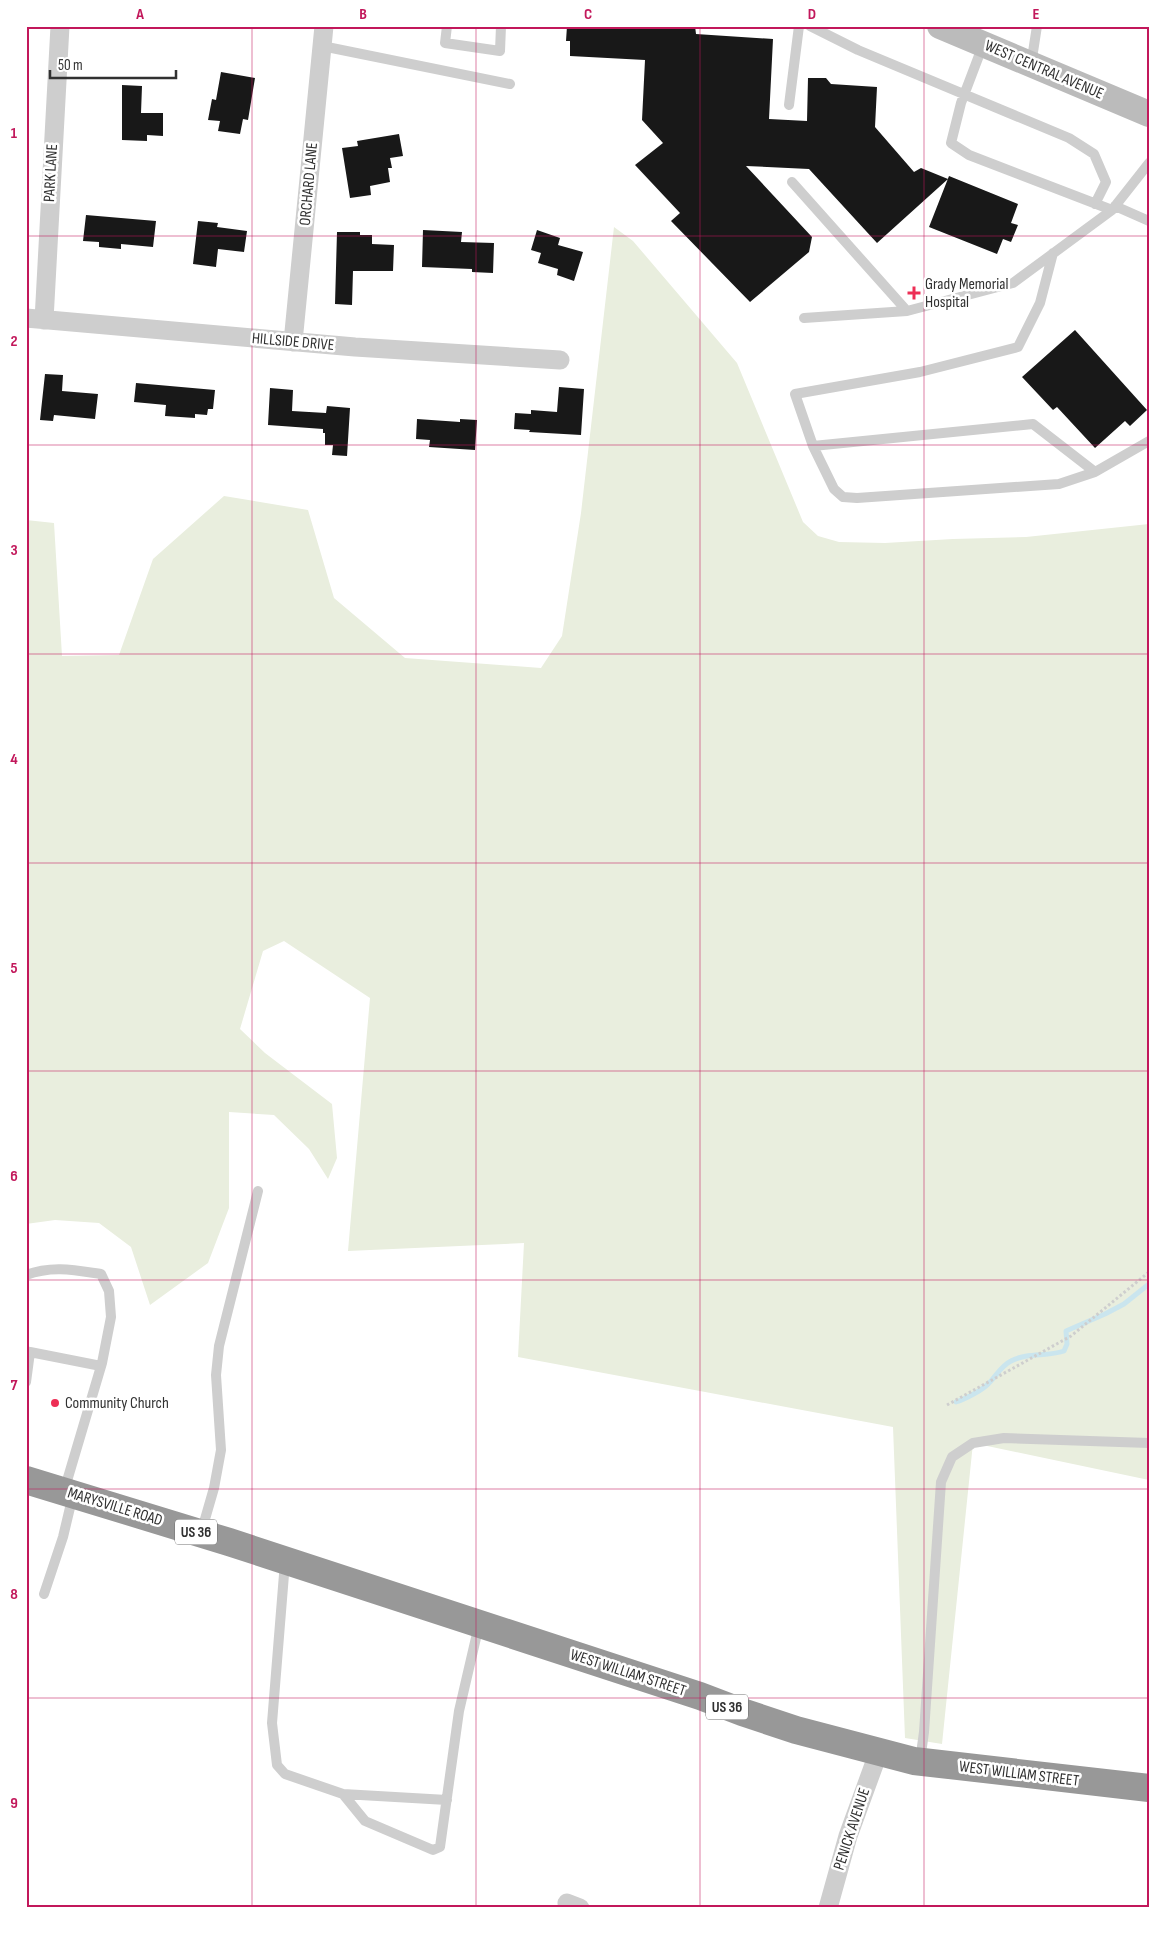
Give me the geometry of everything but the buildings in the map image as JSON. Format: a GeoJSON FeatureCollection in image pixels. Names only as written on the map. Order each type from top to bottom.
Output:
{"type":"FeatureCollection","features":[{"type":"Feature","properties":{"kind":"highway","name":"MARYSVILLE ROAD"},"geometry":{"type":"LineString","coordinates":[[26,1480],[318,1571]]}},
{"type":"Feature","properties":{"kind":"highway","name":"WEST WILLIAM STREET"},"geometry":{"type":"LineString","coordinates":[[318,1571],[700,1696],[796,1730],[893,1756],[920,1762],[1149,1788]]}},
{"type":"Feature","properties":{"kind":"main road","name":"WEST CENTRAL AVENUE"},"geometry":{"type":"LineString","coordinates":[[940,26],[972,36],[1031,66],[1149,114]]}},
{"type":"Feature","properties":{"kind":"street","name":"PARK LANE"},"geometry":{"type":"LineString","coordinates":[[35,319],[60,26]]}},
{"type":"Feature","properties":{"kind":"street","name":"ORCHARD LANE"},"geometry":{"type":"LineString","coordinates":[[293,342],[324,26]]}},
{"type":"Feature","properties":{"kind":"street","name":"HILLSIDE DRIVE"},"geometry":{"type":"LineString","coordinates":[[35,319],[293,342],[560,360]]}},
{"type":"Feature","properties":{"kind":"street","name":"PENICK AVENUE"},"geometry":{"type":"LineString","coordinates":[[828,1908],[848,1836],[879,1752]]}},
{"type":"Feature","properties":{"kind":"lane"},"geometry":{"type":"LineString","coordinates":[[447,26],[445,43],[500,51],[501,26]]}},
{"type":"Feature","properties":{"kind":"lane"},"geometry":{"type":"LineString","coordinates":[[789,105],[799,26]]}},
{"type":"Feature","properties":{"kind":"lane"},"geometry":{"type":"LineString","coordinates":[[810,26],[858,50],[1069,138],[1094,154],[1106,182],[1095,204]]}},
{"type":"Feature","properties":{"kind":"lane"},"geometry":{"type":"LineString","coordinates":[[1031,66],[1037,26]]}},
{"type":"Feature","properties":{"kind":"lane"},"geometry":{"type":"LineString","coordinates":[[972,36],[964,95],[951,143],[969,155],[1095,204],[1114,208],[1149,221]]}},
{"type":"Feature","properties":{"kind":"lane"},"geometry":{"type":"LineString","coordinates":[[322,46],[510,84]]}},
{"type":"Feature","properties":{"kind":"lane"},"geometry":{"type":"LineString","coordinates":[[804,318],[907,311],[1013,283],[1114,208],[1149,163]]}},
{"type":"Feature","properties":{"kind":"lane"},"geometry":{"type":"LineString","coordinates":[[792,182],[907,311]]}},
{"type":"Feature","properties":{"kind":"lane"},"geometry":{"type":"LineString","coordinates":[[1053,253],[1040,303],[1018,347],[920,372],[795,394],[813,446],[834,490],[844,497],[850,498],[1058,484],[1096,472],[1149,441]]}},
{"type":"Feature","properties":{"kind":"lane"},"geometry":{"type":"LineString","coordinates":[[813,446],[1033,424],[1096,472]]}},
{"type":"Feature","properties":{"kind":"lane"},"geometry":{"type":"LineString","coordinates":[[201,1534],[214,1488],[221,1450],[216,1375],[219,1346],[258,1191]]}},
{"type":"Feature","properties":{"kind":"lane"},"geometry":{"type":"LineString","coordinates":[[26,1276],[38,1271],[60,1268],[101,1274],[109,1291],[111,1318],[101,1366],[69,1492],[63,1537],[44,1594]]}},
{"type":"Feature","properties":{"kind":"lane"},"geometry":{"type":"LineString","coordinates":[[26,1382],[28,1352],[101,1366]]}},
{"type":"Feature","properties":{"kind":"lane"},"geometry":{"type":"LineString","coordinates":[[920,1762],[924,1732],[941,1482],[952,1457],[973,1443],[1004,1438],[1149,1443]]}},
{"type":"Feature","properties":{"kind":"lane"},"geometry":{"type":"LineString","coordinates":[[286,1561],[272,1723],[277,1765],[285,1774],[342,1794],[447,1800]]}},
{"type":"Feature","properties":{"kind":"lane"},"geometry":{"type":"LineString","coordinates":[[342,1794],[365,1820],[433,1850],[440,1847],[459,1711],[479,1624]]}},
{"type":"Feature","properties":{"kind":"path"},"geometry":{"type":"LineString","coordinates":[[947,1405],[1071,1336],[1149,1272]]}},
{"type":"Feature","properties":{"kind":"green space"},"geometry":{"type":"Polygon","coordinates":[[[614,227],[633,241],[737,363],[803,522],[818,536],[839,542],[885,543],[1026,537],[1149,524],[1149,1480],[973,1443],[942,1744],[905,1738],[893,1427],[518,1357],[524,1243],[348,1251],[370,998],[284,941],[263,951],[240,1029],[265,1053],[332,1104],[337,1158],[328,1179],[309,1149],[274,1115],[229,1112],[229,1208],[208,1263],[150,1305],[131,1247],[99,1223],[55,1220],[26,1224],[26,520],[54,523],[62,656],[119,655],[153,559],[224,496],[308,510],[334,598],[405,658],[541,668],[562,636],[581,513],[614,227]]]}},
{"type":"Feature","properties":{"kind":"waterway"},"geometry":{"type":"LineString","coordinates":[[956,1402],[983,1389],[1004,1365],[1017,1358],[1064,1351],[1067,1344],[1066,1331],[1124,1304],[1149,1284]]}},
{"type":"Feature","properties":{"kind":"place","name":"Grady Memorial Hospital"},"geometry":{"type":"Point","coordinates":[914,293]}},
{"type":"Feature","properties":{"kind":"place","name":"Community Church"},"geometry":{"type":"Point","coordinates":[55,1403]}}]}
